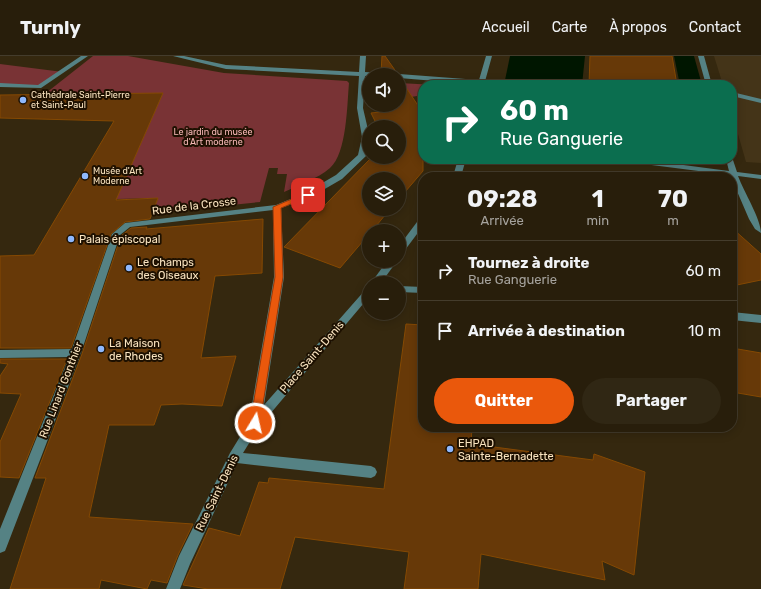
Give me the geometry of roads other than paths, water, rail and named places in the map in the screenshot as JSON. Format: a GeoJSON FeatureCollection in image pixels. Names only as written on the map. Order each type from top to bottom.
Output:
{"type":"FeatureCollection","features":[{"type":"Feature","properties":{"kind":"street"},"geometry":{"type":"LineString","coordinates":[[0,85],[40,87],[85,56]]}},
{"type":"Feature","properties":{"kind":"street"},"geometry":{"type":"LineString","coordinates":[[176,56],[226,67],[362,74]]}},
{"type":"Feature","properties":{"kind":"street","name":"Rue de la Crosse"},"geometry":{"type":"LineString","coordinates":[[363,68],[364,56]]}},
{"type":"Feature","properties":{"kind":"street"},"geometry":{"type":"LineString","coordinates":[[482,80],[489,56]]}},
{"type":"Feature","properties":{"kind":"street"},"geometry":{"type":"LineString","coordinates":[[701,56],[708,80]]}},
{"type":"Feature","properties":{"kind":"street","name":"Rue de la Crosse"},"geometry":{"type":"LineString","coordinates":[[116,234],[128,225],[277,207],[308,195],[339,177],[362,156],[366,137],[360,108],[362,74]]}},
{"type":"Feature","properties":{"kind":"street"},"geometry":{"type":"LineString","coordinates":[[406,77],[446,80]]}},
{"type":"Feature","properties":{"kind":"street"},"geometry":{"type":"LineString","coordinates":[[737,95],[761,101]]}},
{"type":"Feature","properties":{"kind":"street"},"geometry":{"type":"LineString","coordinates":[[658,164],[718,172]]}},
{"type":"Feature","properties":{"kind":"street"},"geometry":{"type":"LineString","coordinates":[[737,175],[761,178]]}},
{"type":"Feature","properties":{"kind":"street"},"geometry":{"type":"LineString","coordinates":[[737,184],[761,230]]}},
{"type":"Feature","properties":{"kind":"street","name":"Rue Saint-Denis"},"geometry":{"type":"LineString","coordinates":[[173,589],[184,561],[234,457],[255,423],[279,277],[277,207]]}},
{"type":"Feature","properties":{"kind":"street"},"geometry":{"type":"LineString","coordinates":[[406,243],[418,227]]}},
{"type":"Feature","properties":{"kind":"street","name":"Rue Linard Gonthier"},"geometry":{"type":"LineString","coordinates":[[0,546],[76,353],[116,234]]}},
{"type":"Feature","properties":{"kind":"street"},"geometry":{"type":"LineString","coordinates":[[406,289],[418,290]]}},
{"type":"Feature","properties":{"kind":"street","name":"Place Saint-Denis"},"geometry":{"type":"LineString","coordinates":[[255,423],[362,299]]}},
{"type":"Feature","properties":{"kind":"street"},"geometry":{"type":"LineString","coordinates":[[737,317],[761,319]]}},
{"type":"Feature","properties":{"kind":"street"},"geometry":{"type":"LineString","coordinates":[[0,354],[76,353]]}},
{"type":"Feature","properties":{"kind":"street"},"geometry":{"type":"LineString","coordinates":[[234,457],[371,472]]}},
{"type":"Feature","properties":{"kind":"waterway"},"geometry":{"type":"LineString","coordinates":[[684,56],[690,80]]}},
{"type":"Feature","properties":{"kind":"place","name":"Cathédrale Saint-Pierre et Saint-Paul"},"geometry":{"type":"Point","coordinates":[23,100]}},
{"type":"Feature","properties":{"kind":"place","name":"Musée d'Art Moderne"},"geometry":{"type":"Point","coordinates":[85,176]}},
{"type":"Feature","properties":{"kind":"place","name":"Palais épiscopal"},"geometry":{"type":"Point","coordinates":[71,239]}},
{"type":"Feature","properties":{"kind":"place","name":"Le Champs des Oiseaux"},"geometry":{"type":"Point","coordinates":[129,268]}},
{"type":"Feature","properties":{"kind":"place","name":"La Maison de Rhodes"},"geometry":{"type":"Point","coordinates":[101,349]}},
{"type":"Feature","properties":{"kind":"place","name":"EHPAD Sainte-Bernadette"},"geometry":{"type":"Point","coordinates":[450,449]}},
{"type":"Feature","properties":{"kind":"park label","name":"Le jardin du musée d'Art moderne"},"geometry":{"type":"Point","coordinates":[213,138]}}]}
